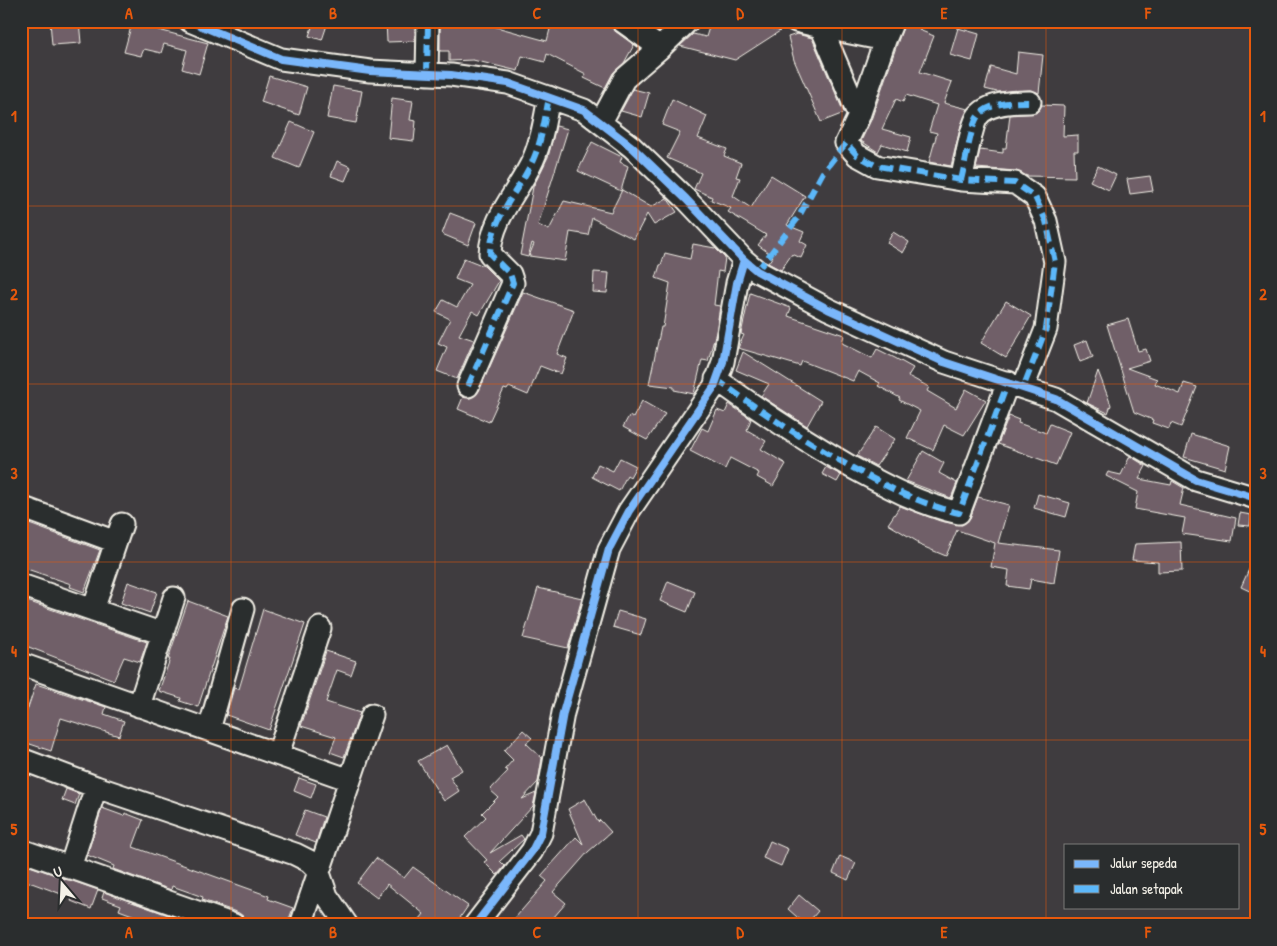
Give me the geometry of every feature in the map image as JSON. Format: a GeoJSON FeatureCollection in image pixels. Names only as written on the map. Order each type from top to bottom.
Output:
{"type":"FeatureCollection","features":[{"type":"Feature","properties":{"kind":"street"},"geometry":{"type":"LineString","coordinates":[[190,21],[213,26],[281,59],[370,71],[451,75],[508,83],[584,110],[632,148],[686,199],[744,260],[775,280],[880,333],[944,362],[1056,399],[1196,480],[1256,498]]}},
{"type":"Feature","properties":{"kind":"street"},"geometry":{"type":"LineString","coordinates":[[427,74],[428,21]]}},
{"type":"Feature","properties":{"kind":"street"},"geometry":{"type":"LineString","coordinates":[[622,21],[660,48]]}},
{"type":"Feature","properties":{"kind":"street"},"geometry":{"type":"LineString","coordinates":[[601,122],[624,79],[688,21]]}},
{"type":"Feature","properties":{"kind":"street"},"geometry":{"type":"LineString","coordinates":[[716,379],[777,423],[900,494],[938,509],[959,513],[1016,385],[1046,329],[1055,262],[1046,221],[1035,197],[1015,183],[961,180],[877,166],[857,155],[846,143],[860,116],[889,31],[821,27],[796,21]]}},
{"type":"Feature","properties":{"kind":"street"},"geometry":{"type":"LineString","coordinates":[[821,27],[860,116]]}},
{"type":"Feature","properties":{"kind":"street"},"geometry":{"type":"LineString","coordinates":[[468,386],[514,283],[510,274],[490,254],[497,223],[533,161],[544,124],[549,97]]}},
{"type":"Feature","properties":{"kind":"street"},"geometry":{"type":"LineString","coordinates":[[961,180],[977,117],[987,110],[1009,102],[1030,102]]}},
{"type":"Feature","properties":{"kind":"street"},"geometry":{"type":"LineString","coordinates":[[475,925],[532,851],[542,833],[563,713],[609,549],[629,511],[716,379],[723,362],[737,283],[744,260]]}},
{"type":"Feature","properties":{"kind":"street"},"geometry":{"type":"LineString","coordinates":[[21,507],[119,533],[93,610]]}},
{"type":"Feature","properties":{"kind":"street"},"geometry":{"type":"LineString","coordinates":[[21,585],[163,634]]}},
{"type":"Feature","properties":{"kind":"street"},"geometry":{"type":"LineString","coordinates":[[139,706],[174,598]]}},
{"type":"Feature","properties":{"kind":"street"},"geometry":{"type":"LineString","coordinates":[[209,730],[243,609]]}},
{"type":"Feature","properties":{"kind":"street"},"geometry":{"type":"LineString","coordinates":[[278,754],[320,628]]}},
{"type":"Feature","properties":{"kind":"street"},"geometry":{"type":"LineString","coordinates":[[21,664],[350,780]]}},
{"type":"Feature","properties":{"kind":"street"},"geometry":{"type":"LineString","coordinates":[[301,925],[318,870],[372,715]]}},
{"type":"Feature","properties":{"kind":"street"},"geometry":{"type":"LineString","coordinates":[[21,759],[96,787],[295,854],[309,861],[318,870],[327,896],[347,925]]}},
{"type":"Feature","properties":{"kind":"street"},"geometry":{"type":"LineString","coordinates":[[70,868],[96,787]]}},
{"type":"Feature","properties":{"kind":"street"},"geometry":{"type":"LineString","coordinates":[[21,850],[234,925]]}},
{"type":"Feature","properties":{"kind":"building"},"geometry":{"type":"Polygon","coordinates":[[[50,21],[79,21],[81,43],[52,45],[50,21]]]}},
{"type":"Feature","properties":{"kind":"building"},"geometry":{"type":"Polygon","coordinates":[[[314,21],[327,25],[322,40],[309,36],[314,21]]]}},
{"type":"Feature","properties":{"kind":"building"},"geometry":{"type":"Polygon","coordinates":[[[386,21],[415,21],[415,41],[387,42],[386,21]]]}},
{"type":"Feature","properties":{"kind":"building"},"geometry":{"type":"Polygon","coordinates":[[[440,21],[482,21],[482,23],[547,41],[552,21],[608,21],[615,31],[634,45],[624,63],[613,73],[605,88],[584,78],[586,74],[547,54],[545,62],[522,56],[518,71],[473,60],[449,61],[449,51],[440,51],[440,21]]]}},
{"type":"Feature","properties":{"kind":"building"},"geometry":{"type":"Polygon","coordinates":[[[711,21],[748,21],[780,31],[735,60],[680,46],[693,34],[706,37],[711,21]]]}},
{"type":"Feature","properties":{"kind":"building"},"geometry":{"type":"Polygon","coordinates":[[[905,21],[923,21],[919,30],[934,36],[920,72],[952,82],[944,103],[968,109],[961,125],[951,166],[929,162],[937,133],[929,131],[937,105],[906,95],[903,102],[896,99],[882,129],[911,137],[907,152],[882,144],[878,152],[861,141],[871,120],[905,21]]]}},
{"type":"Feature","properties":{"kind":"building"},"geometry":{"type":"Polygon","coordinates":[[[132,23],[208,43],[199,74],[182,69],[187,50],[164,44],[161,53],[144,49],[141,56],[124,52],[132,23]]]}},
{"type":"Feature","properties":{"kind":"building"},"geometry":{"type":"Polygon","coordinates":[[[958,28],[979,34],[972,61],[950,55],[958,28]]]}},
{"type":"Feature","properties":{"kind":"building"},"geometry":{"type":"Polygon","coordinates":[[[797,34],[812,38],[844,113],[821,122],[794,60],[788,37],[797,34]]]}},
{"type":"Feature","properties":{"kind":"building"},"geometry":{"type":"Polygon","coordinates":[[[1018,52],[1043,55],[1039,93],[1030,90],[997,92],[985,89],[991,67],[1016,74],[1018,52]]]}},
{"type":"Feature","properties":{"kind":"building"},"geometry":{"type":"Polygon","coordinates":[[[269,76],[307,87],[299,115],[261,102],[269,76]]]}},
{"type":"Feature","properties":{"kind":"building"},"geometry":{"type":"Polygon","coordinates":[[[333,86],[362,91],[356,123],[327,118],[333,86]]]}},
{"type":"Feature","properties":{"kind":"building"},"geometry":{"type":"Polygon","coordinates":[[[633,89],[649,93],[642,117],[621,111],[633,89]]]}},
{"type":"Feature","properties":{"kind":"building"},"geometry":{"type":"Polygon","coordinates":[[[392,98],[413,101],[410,120],[416,121],[414,141],[388,138],[392,98]]]}},
{"type":"Feature","properties":{"kind":"building"},"geometry":{"type":"Polygon","coordinates":[[[672,99],[707,116],[698,138],[727,149],[724,156],[741,163],[736,177],[740,178],[733,196],[751,208],[771,175],[805,196],[787,225],[804,232],[800,241],[807,245],[801,258],[792,254],[781,270],[768,263],[773,256],[758,245],[766,235],[728,212],[731,208],[711,200],[712,197],[694,189],[701,173],[667,158],[680,132],[662,125],[672,99]]]}},
{"type":"Feature","properties":{"kind":"building"},"geometry":{"type":"Polygon","coordinates":[[[1042,105],[1064,106],[1063,136],[1078,135],[1078,151],[1074,151],[1075,177],[1027,176],[1016,171],[976,168],[980,150],[1003,153],[1003,148],[1006,148],[1010,115],[1036,113],[1042,105]]]}},
{"type":"Feature","properties":{"kind":"building"},"geometry":{"type":"Polygon","coordinates":[[[291,122],[314,132],[299,168],[275,158],[291,122]]]}},
{"type":"Feature","properties":{"kind":"building"},"geometry":{"type":"Polygon","coordinates":[[[556,126],[568,129],[538,225],[549,230],[564,201],[611,212],[622,190],[651,207],[667,198],[677,212],[654,225],[647,214],[634,239],[592,218],[588,235],[570,232],[565,261],[529,256],[534,244],[532,243],[528,257],[520,255],[533,187],[548,157],[556,126]]]}},
{"type":"Feature","properties":{"kind":"building"},"geometry":{"type":"Polygon","coordinates":[[[592,142],[622,157],[620,162],[628,166],[621,191],[578,171],[592,142]]]}},
{"type":"Feature","properties":{"kind":"building"},"geometry":{"type":"Polygon","coordinates":[[[337,161],[351,167],[345,181],[331,176],[337,161]]]}},
{"type":"Feature","properties":{"kind":"building"},"geometry":{"type":"Polygon","coordinates":[[[1098,166],[1116,175],[1109,190],[1090,181],[1098,166]]]}},
{"type":"Feature","properties":{"kind":"building"},"geometry":{"type":"Polygon","coordinates":[[[1150,176],[1153,191],[1130,194],[1127,179],[1150,176]]]}},
{"type":"Feature","properties":{"kind":"building"},"geometry":{"type":"Polygon","coordinates":[[[450,213],[476,223],[468,245],[442,234],[450,213]]]}},
{"type":"Feature","properties":{"kind":"building"},"geometry":{"type":"Polygon","coordinates":[[[893,232],[909,242],[903,253],[887,243],[893,232]]]}},
{"type":"Feature","properties":{"kind":"building"},"geometry":{"type":"Polygon","coordinates":[[[693,244],[715,248],[725,258],[723,272],[718,271],[714,305],[720,306],[716,332],[708,361],[702,360],[694,394],[674,390],[674,387],[649,384],[661,327],[663,327],[670,283],[656,278],[660,265],[665,253],[690,259],[693,244]]]}},
{"type":"Feature","properties":{"kind":"building"},"geometry":{"type":"Polygon","coordinates":[[[464,258],[484,266],[499,281],[479,315],[472,311],[459,335],[474,340],[457,379],[437,371],[447,347],[438,343],[450,319],[436,312],[443,300],[457,307],[470,285],[455,279],[464,258]]]}},
{"type":"Feature","properties":{"kind":"building"},"geometry":{"type":"Polygon","coordinates":[[[594,272],[609,273],[607,293],[593,292],[594,272]]]}},
{"type":"Feature","properties":{"kind":"building"},"geometry":{"type":"Polygon","coordinates":[[[523,292],[574,310],[557,354],[567,358],[561,374],[540,366],[528,395],[509,387],[507,390],[504,389],[489,422],[458,409],[463,397],[470,398],[479,391],[523,292]]]}},
{"type":"Feature","properties":{"kind":"building"},"geometry":{"type":"Polygon","coordinates":[[[750,293],[791,308],[788,316],[844,335],[842,343],[872,358],[877,349],[913,368],[908,376],[929,387],[927,391],[956,408],[966,389],[986,400],[964,435],[944,425],[933,450],[907,438],[920,411],[899,400],[900,398],[878,386],[880,383],[858,371],[853,381],[802,361],[800,366],[738,348],[744,335],[741,334],[750,293]]]}},
{"type":"Feature","properties":{"kind":"building"},"geometry":{"type":"Polygon","coordinates":[[[1006,301],[1031,316],[1006,358],[981,343],[1006,301]]]}},
{"type":"Feature","properties":{"kind":"building"},"geometry":{"type":"Polygon","coordinates":[[[1128,319],[1138,351],[1146,349],[1150,361],[1127,368],[1157,379],[1155,384],[1180,394],[1184,383],[1197,387],[1181,427],[1171,423],[1169,429],[1152,423],[1153,420],[1134,412],[1107,325],[1128,319]]]}},
{"type":"Feature","properties":{"kind":"building"},"geometry":{"type":"Polygon","coordinates":[[[1087,340],[1093,357],[1080,362],[1074,345],[1087,340]]]}},
{"type":"Feature","properties":{"kind":"building"},"geometry":{"type":"Polygon","coordinates":[[[743,352],[821,401],[807,426],[761,396],[769,384],[736,370],[743,352]]]}},
{"type":"Feature","properties":{"kind":"building"},"geometry":{"type":"Polygon","coordinates":[[[1098,371],[1111,405],[1108,413],[1087,403],[1098,371]]]}},
{"type":"Feature","properties":{"kind":"building"},"geometry":{"type":"Polygon","coordinates":[[[642,401],[665,414],[647,440],[623,427],[629,416],[633,418],[642,401]]]}},
{"type":"Feature","properties":{"kind":"building"},"geometry":{"type":"Polygon","coordinates":[[[729,404],[751,419],[747,430],[766,441],[761,449],[786,464],[773,486],[757,477],[759,473],[730,458],[725,469],[690,451],[702,428],[708,431],[717,410],[725,413],[729,404]]]}},
{"type":"Feature","properties":{"kind":"building"},"geometry":{"type":"Polygon","coordinates":[[[1009,416],[1019,420],[1018,423],[1046,433],[1050,424],[1070,432],[1056,465],[998,444],[1009,416]]]}},
{"type":"Feature","properties":{"kind":"building"},"geometry":{"type":"Polygon","coordinates":[[[876,427],[895,439],[876,466],[857,456],[876,427]]]}},
{"type":"Feature","properties":{"kind":"building"},"geometry":{"type":"Polygon","coordinates":[[[1191,434],[1230,446],[1225,469],[1184,457],[1191,434]]]}},
{"type":"Feature","properties":{"kind":"building"},"geometry":{"type":"Polygon","coordinates":[[[923,451],[944,463],[939,473],[957,483],[951,498],[906,481],[923,451]]]}},
{"type":"Feature","properties":{"kind":"building"},"geometry":{"type":"Polygon","coordinates":[[[1130,456],[1146,466],[1139,479],[1171,485],[1172,481],[1184,488],[1180,505],[1236,518],[1232,541],[1182,534],[1185,518],[1135,509],[1138,492],[1106,476],[1108,472],[1121,475],[1130,456]]]}},
{"type":"Feature","properties":{"kind":"building"},"geometry":{"type":"Polygon","coordinates":[[[620,458],[636,466],[630,477],[627,475],[619,491],[592,477],[598,464],[613,471],[620,458]]]}},
{"type":"Feature","properties":{"kind":"building"},"geometry":{"type":"Polygon","coordinates":[[[826,467],[841,475],[837,482],[822,474],[826,467]]]}},
{"type":"Feature","properties":{"kind":"building"},"geometry":{"type":"Polygon","coordinates":[[[1038,494],[1070,503],[1066,517],[1034,508],[1038,494]]]}},
{"type":"Feature","properties":{"kind":"building"},"geometry":{"type":"Polygon","coordinates":[[[978,497],[1009,505],[998,543],[1059,550],[1054,583],[1031,579],[1029,589],[1007,586],[1009,570],[991,567],[995,543],[957,530],[946,556],[917,544],[918,542],[888,524],[900,506],[940,521],[962,525],[970,518],[978,497]]]}},
{"type":"Feature","properties":{"kind":"building"},"geometry":{"type":"Polygon","coordinates":[[[1240,513],[1251,515],[1250,526],[1238,525],[1240,513]]]}},
{"type":"Feature","properties":{"kind":"building"},"geometry":{"type":"Polygon","coordinates":[[[21,521],[100,550],[84,592],[70,587],[71,584],[21,567],[21,521]]]}},
{"type":"Feature","properties":{"kind":"building"},"geometry":{"type":"Polygon","coordinates":[[[1181,542],[1182,571],[1158,572],[1158,562],[1132,560],[1135,544],[1181,542]]]}},
{"type":"Feature","properties":{"kind":"building"},"geometry":{"type":"Polygon","coordinates":[[[1256,554],[1256,594],[1241,587],[1256,554]]]}},
{"type":"Feature","properties":{"kind":"building"},"geometry":{"type":"Polygon","coordinates":[[[668,581],[695,592],[687,612],[660,601],[668,581]]]}},
{"type":"Feature","properties":{"kind":"building"},"geometry":{"type":"Polygon","coordinates":[[[128,582],[157,592],[150,613],[121,603],[128,582]]]}},
{"type":"Feature","properties":{"kind":"building"},"geometry":{"type":"Polygon","coordinates":[[[538,588],[582,598],[568,648],[523,638],[538,588]]]}},
{"type":"Feature","properties":{"kind":"building"},"geometry":{"type":"Polygon","coordinates":[[[21,599],[147,642],[140,662],[124,657],[114,680],[21,644],[21,599]]]}},
{"type":"Feature","properties":{"kind":"building"},"geometry":{"type":"Polygon","coordinates":[[[188,601],[228,616],[198,707],[180,701],[181,698],[159,691],[188,601]]]}},
{"type":"Feature","properties":{"kind":"building"},"geometry":{"type":"Polygon","coordinates":[[[263,609],[305,624],[269,730],[226,715],[234,688],[239,689],[263,609]]]}},
{"type":"Feature","properties":{"kind":"building"},"geometry":{"type":"Polygon","coordinates":[[[618,611],[646,619],[641,635],[613,627],[618,611]]]}},
{"type":"Feature","properties":{"kind":"building"},"geometry":{"type":"Polygon","coordinates":[[[326,651],[356,661],[351,675],[337,670],[326,702],[360,713],[344,757],[330,752],[336,737],[301,726],[326,651]]]}},
{"type":"Feature","properties":{"kind":"building"},"geometry":{"type":"Polygon","coordinates":[[[36,684],[106,707],[104,714],[124,721],[119,736],[61,718],[51,751],[21,741],[21,728],[36,684]]]}},
{"type":"Feature","properties":{"kind":"building"},"geometry":{"type":"Polygon","coordinates":[[[523,730],[532,738],[526,743],[542,758],[538,782],[522,799],[536,793],[533,806],[490,853],[521,835],[524,839],[500,861],[505,866],[497,875],[484,862],[487,860],[465,837],[486,817],[482,813],[498,797],[490,790],[508,771],[505,769],[513,760],[504,751],[523,730]]]}},
{"type":"Feature","properties":{"kind":"building"},"geometry":{"type":"Polygon","coordinates":[[[447,745],[462,770],[450,777],[459,791],[444,801],[418,761],[447,745]]]}},
{"type":"Feature","properties":{"kind":"building"},"geometry":{"type":"Polygon","coordinates":[[[299,778],[316,784],[311,798],[294,791],[299,778]]]}},
{"type":"Feature","properties":{"kind":"building"},"geometry":{"type":"Polygon","coordinates":[[[66,789],[79,794],[75,805],[62,800],[66,789]]]}},
{"type":"Feature","properties":{"kind":"building"},"geometry":{"type":"Polygon","coordinates":[[[585,799],[598,822],[600,820],[611,832],[588,852],[553,892],[566,903],[547,925],[509,925],[547,881],[541,876],[576,837],[583,844],[568,809],[585,799]]]}},
{"type":"Feature","properties":{"kind":"building"},"geometry":{"type":"Polygon","coordinates":[[[102,808],[124,816],[125,813],[143,820],[133,847],[269,896],[268,899],[293,908],[287,925],[271,925],[260,921],[259,925],[246,925],[244,917],[239,913],[202,900],[203,897],[172,886],[171,890],[113,869],[114,866],[87,855],[102,808]]]}},
{"type":"Feature","properties":{"kind":"building"},"geometry":{"type":"Polygon","coordinates":[[[305,810],[324,817],[316,843],[295,835],[305,810]]]}},
{"type":"Feature","properties":{"kind":"building"},"geometry":{"type":"Polygon","coordinates":[[[770,841],[788,849],[781,866],[763,858],[770,841]]]}},
{"type":"Feature","properties":{"kind":"building"},"geometry":{"type":"Polygon","coordinates":[[[840,856],[856,863],[848,880],[833,873],[840,856]]]}},
{"type":"Feature","properties":{"kind":"building"},"geometry":{"type":"Polygon","coordinates":[[[376,858],[404,878],[413,867],[468,906],[455,925],[415,925],[424,914],[387,884],[377,898],[357,883],[376,858]]]}},
{"type":"Feature","properties":{"kind":"building"},"geometry":{"type":"Polygon","coordinates":[[[21,863],[98,890],[91,909],[71,901],[72,898],[21,879],[21,863]]]}},
{"type":"Feature","properties":{"kind":"building"},"geometry":{"type":"Polygon","coordinates":[[[104,892],[196,925],[150,925],[151,922],[119,910],[121,905],[102,898],[104,892]]]}},
{"type":"Feature","properties":{"kind":"building"},"geometry":{"type":"Polygon","coordinates":[[[799,895],[818,911],[806,925],[788,909],[799,895]]]}},
{"type":"Feature","properties":{"kind":"marked path"},"geometry":{"type":"LineString","coordinates":[[427,74],[428,21]]}},
{"type":"Feature","properties":{"kind":"marked path"},"geometry":{"type":"LineString","coordinates":[[468,386],[513,283],[510,274],[490,254],[495,228],[533,160],[539,145],[549,97]]}},
{"type":"Feature","properties":{"kind":"marked path"},"geometry":{"type":"LineString","coordinates":[[961,180],[975,121],[978,116],[995,105],[1030,102]]}},
{"type":"Feature","properties":{"kind":"marked path"},"geometry":{"type":"LineString","coordinates":[[757,271],[798,218],[823,172],[846,143],[857,155],[877,166],[961,180],[1015,183],[1035,197],[1046,221],[1055,262],[1046,329],[1023,388]]}},
{"type":"Feature","properties":{"kind":"marked path"},"geometry":{"type":"LineString","coordinates":[[716,379],[782,425],[851,467],[916,500],[959,513],[1008,382]]}},
{"type":"Feature","properties":{"kind":"cycle path"},"geometry":{"type":"LineString","coordinates":[[190,21],[281,59],[370,71],[451,75],[508,83],[584,110],[632,147],[757,271],[828,309],[944,362],[1056,399],[1196,480],[1256,498]]}},
{"type":"Feature","properties":{"kind":"cycle path"},"geometry":{"type":"LineString","coordinates":[[475,925],[532,851],[541,833],[563,713],[609,549],[629,511],[714,387],[723,362],[737,283],[744,260]]}}]}
